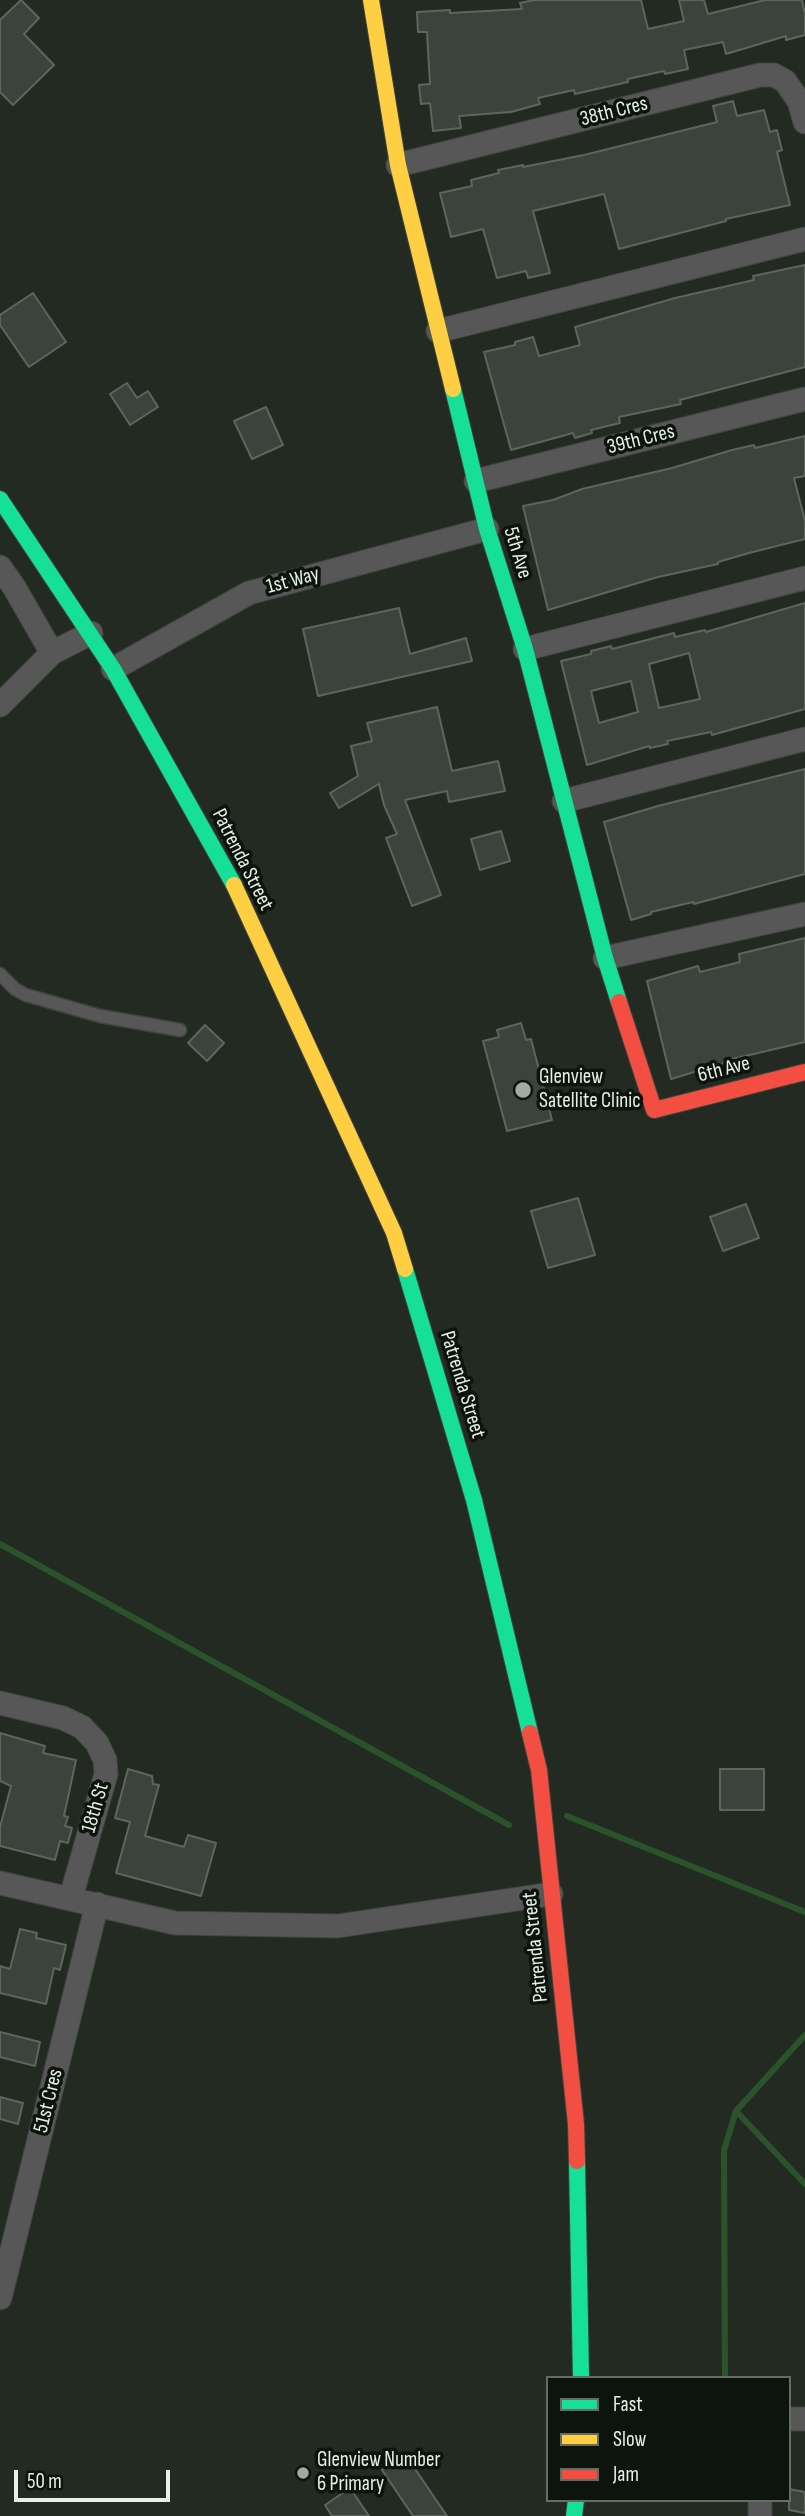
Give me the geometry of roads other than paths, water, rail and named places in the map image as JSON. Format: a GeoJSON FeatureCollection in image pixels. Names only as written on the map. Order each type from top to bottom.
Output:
{"type":"FeatureCollection","features":[{"type":"Feature","properties":{"kind":"street","name":"5th Ave"},"geometry":{"type":"LineString","coordinates":[[374,1],[398,165],[487,529],[525,649],[605,958],[654,1110]]}},
{"type":"Feature","properties":{"kind":"street","name":"38th Cres"},"geometry":{"type":"LineString","coordinates":[[398,165],[760,75],[774,75],[785,81],[799,101],[805,122]]}},
{"type":"Feature","properties":{"kind":"street"},"geometry":{"type":"LineString","coordinates":[[438,331],[805,239]]}},
{"type":"Feature","properties":{"kind":"street","name":"39th Cres"},"geometry":{"type":"LineString","coordinates":[[476,481],[805,399]]}},
{"type":"Feature","properties":{"kind":"street","name":"Patrenda Street"},"geometry":{"type":"LineString","coordinates":[[0,499],[113,669],[231,879],[394,1233],[474,1500],[539,1770],[576,2124],[581,2376]]}},
{"type":"Feature","properties":{"kind":"street","name":"1st Way"},"geometry":{"type":"LineString","coordinates":[[113,669],[249,593],[487,529]]}},
{"type":"Feature","properties":{"kind":"street"},"geometry":{"type":"LineString","coordinates":[[0,567],[52,653]]}},
{"type":"Feature","properties":{"kind":"street"},"geometry":{"type":"LineString","coordinates":[[525,649],[805,578]]}},
{"type":"Feature","properties":{"kind":"street"},"geometry":{"type":"LineString","coordinates":[[0,705],[52,653],[91,633]]}},
{"type":"Feature","properties":{"kind":"street"},"geometry":{"type":"LineString","coordinates":[[564,801],[805,739]]}},
{"type":"Feature","properties":{"kind":"street"},"geometry":{"type":"LineString","coordinates":[[605,958],[805,914]]}},
{"type":"Feature","properties":{"kind":"street","name":"6th Ave"},"geometry":{"type":"LineString","coordinates":[[654,1110],[805,1072]]}},
{"type":"Feature","properties":{"kind":"street","name":"18th St"},"geometry":{"type":"LineString","coordinates":[[0,1703],[63,1718],[82,1727],[97,1743],[104,1760],[106,1774],[71,1897]]}},
{"type":"Feature","properties":{"kind":"street"},"geometry":{"type":"LineString","coordinates":[[0,1883],[71,1897],[175,1923],[338,1926],[551,1894]]}},
{"type":"Feature","properties":{"kind":"street","name":"51st Cres"},"geometry":{"type":"LineString","coordinates":[[0,2298],[97,1904]]}},
{"type":"Feature","properties":{"kind":"lane"},"geometry":{"type":"LineString","coordinates":[[0,974],[15,989],[26,995],[100,1016],[180,1030]]}},
{"type":"Feature","properties":{"kind":"waterway"},"geometry":{"type":"LineString","coordinates":[[0,1544],[509,1825]]}},
{"type":"Feature","properties":{"kind":"waterway"},"geometry":{"type":"LineString","coordinates":[[567,1816],[805,1912]]}},
{"type":"Feature","properties":{"kind":"waterway"},"geometry":{"type":"LineString","coordinates":[[725,2376],[724,2150],[736,2111],[805,2035]]}},
{"type":"Feature","properties":{"kind":"waterway"},"geometry":{"type":"LineString","coordinates":[[736,2111],[805,2184]]}},
{"type":"Feature","properties":{"kind":"place","name":"Glenview Satellite Clinic"},"geometry":{"type":"Point","coordinates":[523,1090]}},
{"type":"Feature","properties":{"kind":"place","name":"Glenview Number 6 Primary"},"geometry":{"type":"Point","coordinates":[303,2473]}}]}
